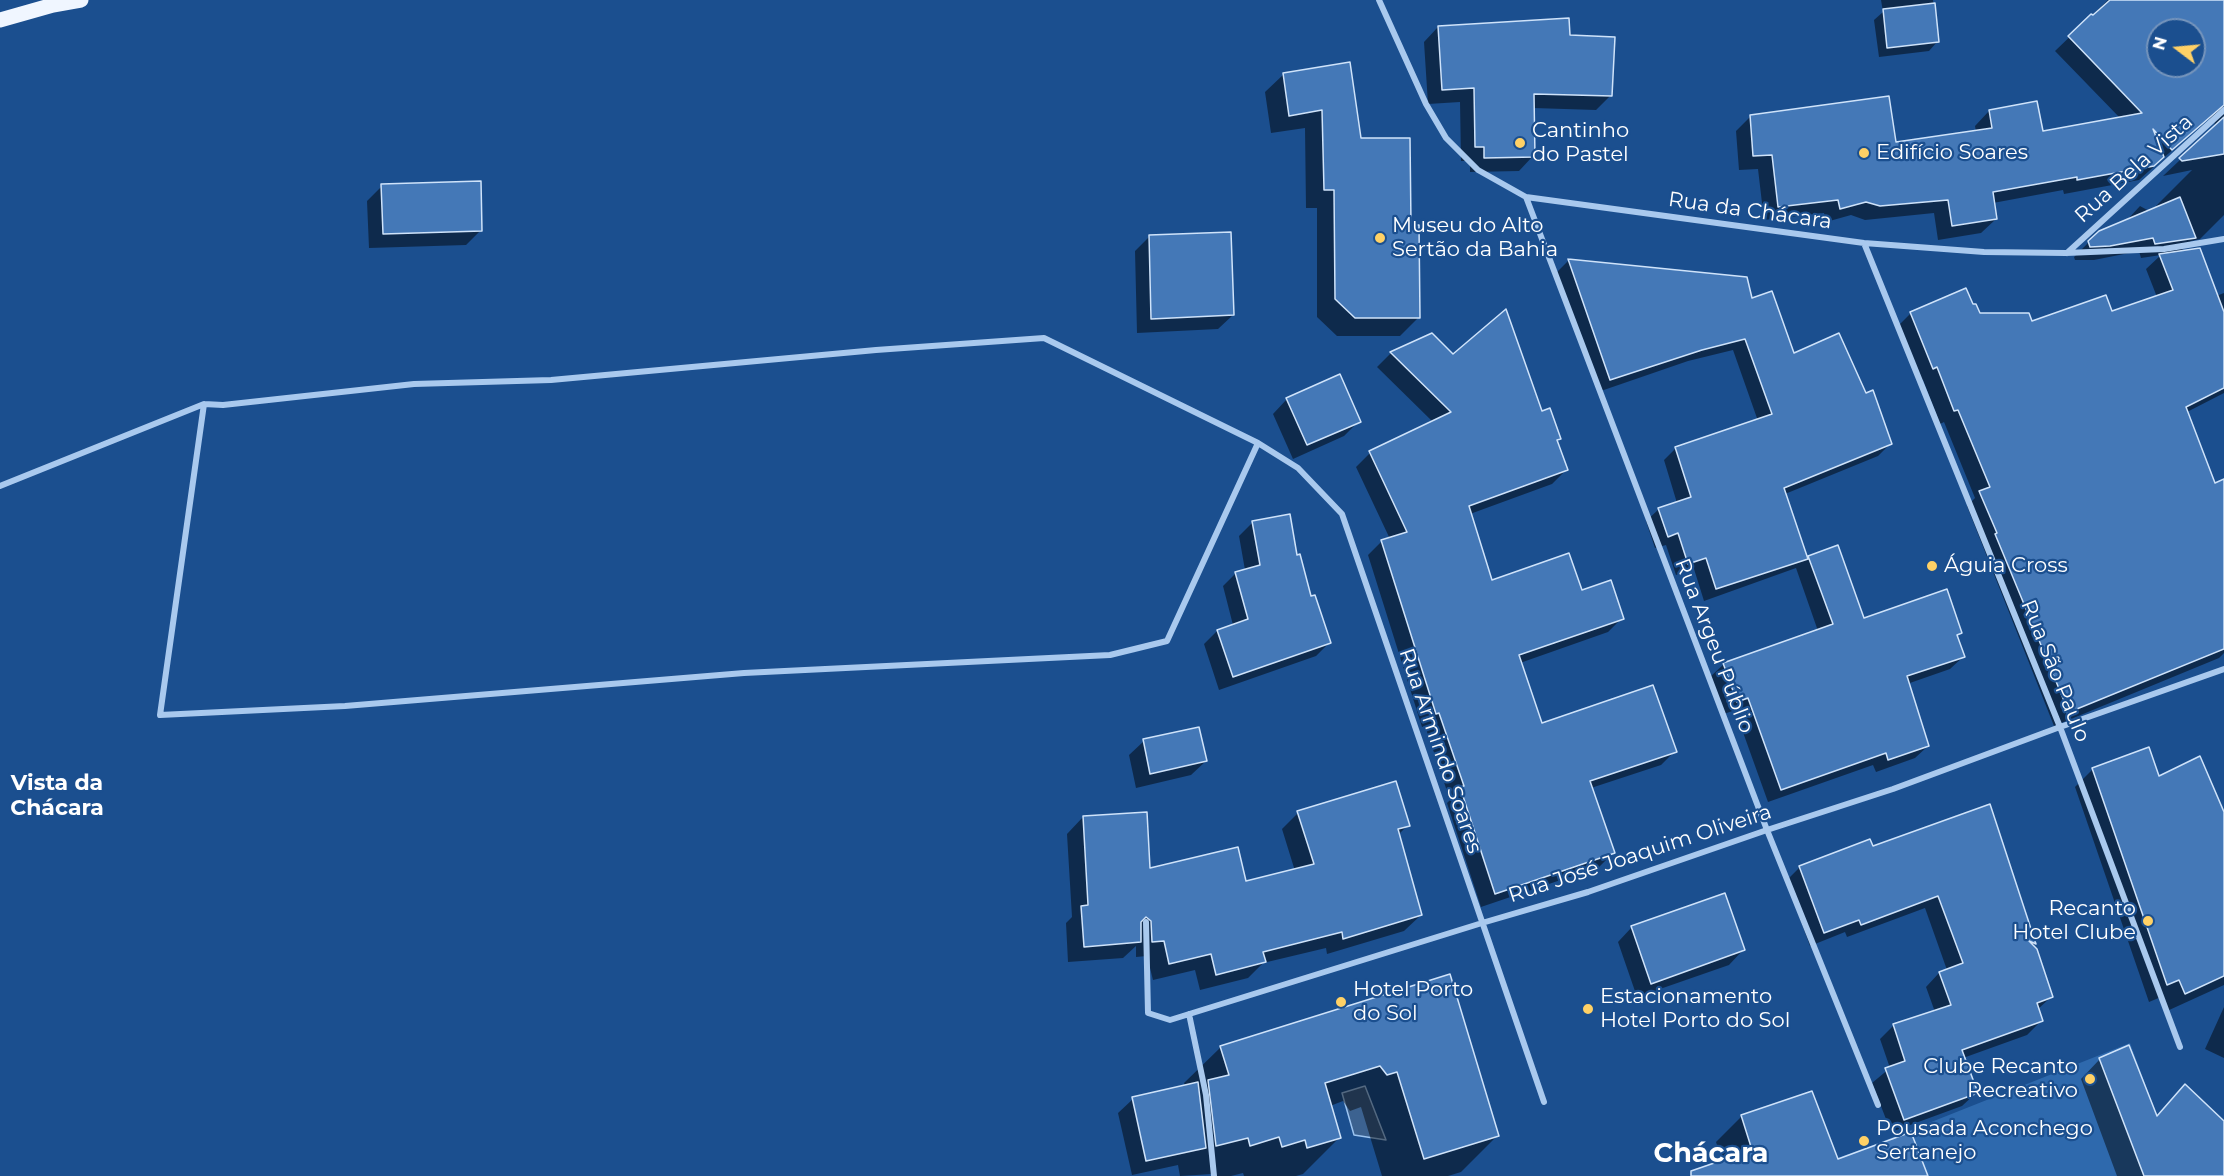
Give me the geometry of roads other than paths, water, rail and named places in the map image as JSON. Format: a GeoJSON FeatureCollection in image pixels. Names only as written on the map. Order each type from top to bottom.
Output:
{"type":"FeatureCollection","features":[{"type":"Feature","properties":{"kind":"main road"},"geometry":{"type":"LineString","coordinates":[[0,20],[53,5],[81,0]]}},
{"type":"Feature","properties":{"kind":"street","name":"Rua da Chácara"},"geometry":{"type":"LineString","coordinates":[[1379,0],[1426,104],[1446,138],[1478,170],[1526,197],[1864,243],[1984,252],[2066,253],[2164,249],[2224,239]]}},
{"type":"Feature","properties":{"kind":"street","name":"Rua Bela Vista"},"geometry":{"type":"LineString","coordinates":[[2066,253],[2224,110]]}},
{"type":"Feature","properties":{"kind":"street","name":"Rua Argeu Públio"},"geometry":{"type":"LineString","coordinates":[[1526,197],[1767,830],[1878,1105]]}},
{"type":"Feature","properties":{"kind":"street","name":"Rua São Paulo"},"geometry":{"type":"LineString","coordinates":[[1864,243],[2060,727],[2180,1047]]}},
{"type":"Feature","properties":{"kind":"street","name":"Rua Armindo Soares"},"geometry":{"type":"LineString","coordinates":[[204,404],[223,405],[414,384],[551,380],[876,350],[1044,338],[1258,442],[1298,468],[1342,514],[1544,1102]]}},
{"type":"Feature","properties":{"kind":"street"},"geometry":{"type":"LineString","coordinates":[[0,486],[204,404],[160,715],[345,706],[744,673],[1110,655],[1144,647],[1167,641],[1258,442]]}},
{"type":"Feature","properties":{"kind":"street","name":"Rua José Joaquim Oliveira"},"geometry":{"type":"LineString","coordinates":[[1146,922],[1148,1013],[1170,1020],[1588,892],[1893,789],[2224,669]]}},
{"type":"Feature","properties":{"kind":"street"},"geometry":{"type":"LineString","coordinates":[[1189,1014],[1206,1095],[1214,1176]]}},
{"type":"Feature","properties":{"kind":"place","name":"Cantinho do Pastel"},"geometry":{"type":"Point","coordinates":[1520,143]}},
{"type":"Feature","properties":{"kind":"place","name":"Edifício Soares"},"geometry":{"type":"Point","coordinates":[1864,153]}},
{"type":"Feature","properties":{"kind":"place","name":"Museu do Alto Sertão da Bahia"},"geometry":{"type":"Point","coordinates":[1380,238]}},
{"type":"Feature","properties":{"kind":"place","name":"Águia Cross"},"geometry":{"type":"Point","coordinates":[1932,566]}},
{"type":"Feature","properties":{"kind":"place","name":"Recanto Hotel Clube"},"geometry":{"type":"Point","coordinates":[2148,921]}},
{"type":"Feature","properties":{"kind":"place","name":"Hotel Porto do Sol"},"geometry":{"type":"Point","coordinates":[1341,1002]}},
{"type":"Feature","properties":{"kind":"place","name":"Estacionamento Hotel Porto do Sol"},"geometry":{"type":"Point","coordinates":[1588,1009]}},
{"type":"Feature","properties":{"kind":"place","name":"Clube Recanto Recreativo"},"geometry":{"type":"Point","coordinates":[2090,1079]}},
{"type":"Feature","properties":{"kind":"place","name":"Pousada Aconchego Sertanejo"},"geometry":{"type":"Point","coordinates":[1864,1141]}},
{"type":"Feature","properties":{"kind":"district","name":"Vista da Chácara"},"geometry":{"type":"Point","coordinates":[57,796]}},
{"type":"Feature","properties":{"kind":"district","name":"Chácara"},"geometry":{"type":"Point","coordinates":[1711,1154]}}]}
